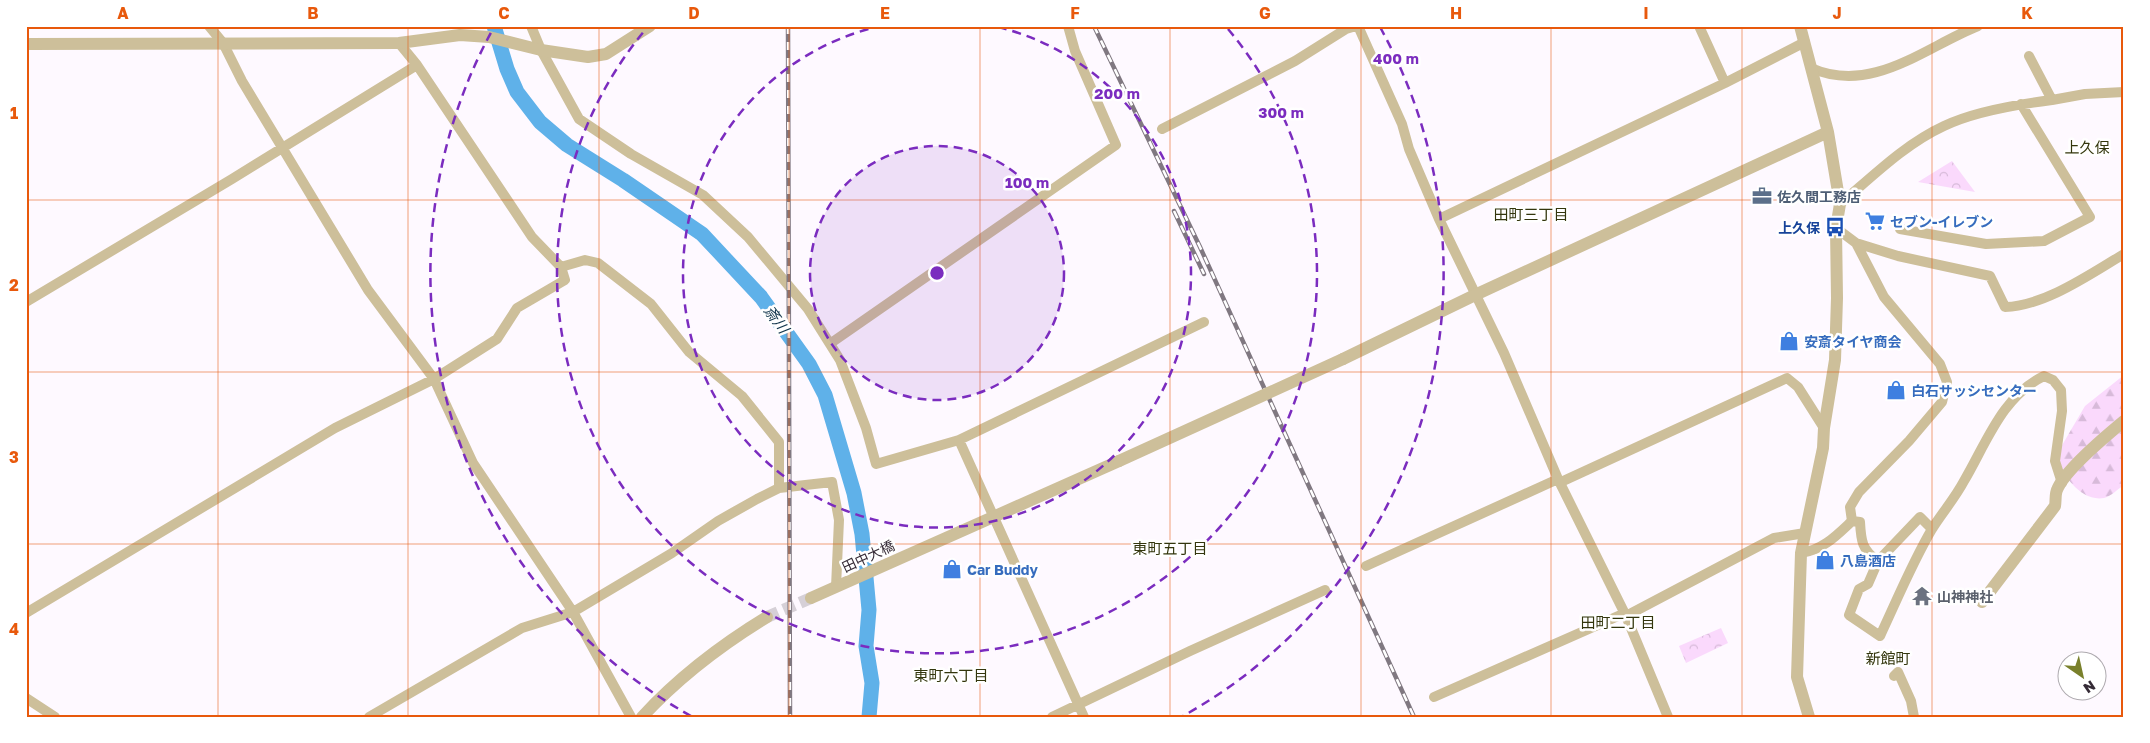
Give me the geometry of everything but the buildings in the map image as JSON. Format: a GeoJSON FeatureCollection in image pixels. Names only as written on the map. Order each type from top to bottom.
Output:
{"type":"FeatureCollection","features":[{"type":"Feature","properties":{"kind":"street"},"geometry":{"type":"LineString","coordinates":[[209,26],[223,43],[242,81],[368,290],[434,379],[473,463],[573,612],[631,717]]}},
{"type":"Feature","properties":{"kind":"street"},"geometry":{"type":"LineString","coordinates":[[480,26],[481,31],[489,37]]}},
{"type":"Feature","properties":{"kind":"street"},"geometry":{"type":"LineString","coordinates":[[532,26],[538,49],[579,119],[631,154],[703,195],[757,246],[808,309],[840,360],[866,428],[876,464],[959,440],[1204,322]]}},
{"type":"Feature","properties":{"kind":"street"},"geometry":{"type":"LineString","coordinates":[[26,44],[400,43],[458,30],[538,49],[588,57],[606,54],[650,26]]}},
{"type":"Feature","properties":{"kind":"street"},"geometry":{"type":"LineString","coordinates":[[831,343],[1116,145],[1075,51],[1068,26]]}},
{"type":"Feature","properties":{"kind":"street"},"geometry":{"type":"LineString","coordinates":[[1162,129],[1295,61],[1346,29],[1357,26],[1402,124],[1409,150],[1440,219],[1504,353],[1560,481],[1625,615],[1668,717]]}},
{"type":"Feature","properties":{"kind":"street"},"geometry":{"type":"LineString","coordinates":[[1699,26],[1725,83]]}},
{"type":"Feature","properties":{"kind":"street"},"geometry":{"type":"LineString","coordinates":[[1800,26],[1828,132],[1840,204],[1836,228],[1837,298],[1835,360],[1824,428],[1823,448],[1801,553],[1797,677],[1809,717]]}},
{"type":"Feature","properties":{"kind":"street"},"geometry":{"type":"LineString","coordinates":[[1811,68],[1820,71],[1856,75],[1889,70],[1978,26]]}},
{"type":"Feature","properties":{"kind":"street"},"geometry":{"type":"LineString","coordinates":[[1440,219],[1725,83],[1805,42]]}},
{"type":"Feature","properties":{"kind":"street"},"geometry":{"type":"LineString","coordinates":[[26,613],[335,428],[434,379],[497,339],[517,308],[565,280],[561,267],[532,237],[417,65],[400,43]]}},
{"type":"Feature","properties":{"kind":"street"},"geometry":{"type":"LineString","coordinates":[[2029,56],[2052,100]]}},
{"type":"Feature","properties":{"kind":"street"},"geometry":{"type":"LineString","coordinates":[[26,302],[417,65]]}},
{"type":"Feature","properties":{"kind":"street"},"geometry":{"type":"LineString","coordinates":[[1840,204],[1900,153],[1945,125],[2021,104],[2085,94],[2124,92]]}},
{"type":"Feature","properties":{"kind":"street"},"geometry":{"type":"LineString","coordinates":[[1900,228],[1986,244],[2044,240],[2090,217],[2021,104]]}},
{"type":"Feature","properties":{"kind":"street","name":"田中大橋"},"geometry":{"type":"LineString","coordinates":[[812,598],[906,554],[994,518],[1343,359],[1475,295],[1828,132]]}},
{"type":"Feature","properties":{"kind":"street"},"geometry":{"type":"LineString","coordinates":[[1836,228],[1856,243],[1898,256],[1990,276],[2005,307],[2018,307],[2059,291],[2124,254]]}},
{"type":"Feature","properties":{"kind":"street"},"geometry":{"type":"LineString","coordinates":[[1852,521],[1850,507],[1859,492],[1926,422],[1942,402],[1947,382],[1940,364],[1884,298],[1856,243]]}},
{"type":"Feature","properties":{"kind":"street"},"geometry":{"type":"LineString","coordinates":[[561,267],[585,260],[598,263],[651,304],[689,352],[742,396],[779,442],[779,488]]}},
{"type":"Feature","properties":{"kind":"street"},"geometry":{"type":"LineString","coordinates":[[1932,529],[1920,517],[1878,561],[1868,584],[1859,589],[1849,616],[1880,636],[1932,529],[1964,482],[1987,437],[1998,420],[2032,382],[2044,376],[2053,380],[2061,390],[2062,411],[2055,462],[2062,483]]}},
{"type":"Feature","properties":{"kind":"street"},"geometry":{"type":"LineString","coordinates":[[1366,566],[1787,378],[1798,386],[1824,428]]}},
{"type":"Feature","properties":{"kind":"street"},"geometry":{"type":"LineString","coordinates":[[1982,602],[2055,506],[2057,490],[2062,483],[2090,451],[2124,421]]}},
{"type":"Feature","properties":{"kind":"street"},"geometry":{"type":"LineString","coordinates":[[959,440],[1084,717]]}},
{"type":"Feature","properties":{"kind":"street"},"geometry":{"type":"LineString","coordinates":[[369,717],[522,628],[573,612],[672,553],[718,521],[779,488],[832,482],[840,520],[839,585]]}},
{"type":"Feature","properties":{"kind":"street"},"geometry":{"type":"LineString","coordinates":[[1801,553],[1813,551],[1829,542],[1852,521],[1860,522],[1861,539],[1868,554],[1878,561]]}},
{"type":"Feature","properties":{"kind":"street"},"geometry":{"type":"LineString","coordinates":[[1434,697],[1625,615],[1774,538],[1805,534]]}},
{"type":"Feature","properties":{"kind":"street"},"geometry":{"type":"LineString","coordinates":[[1052,717],[1190,651],[1325,590]]}},
{"type":"Feature","properties":{"kind":"street"},"geometry":{"type":"LineString","coordinates":[[642,717],[668,689],[738,634],[767,618]]}},
{"type":"Feature","properties":{"kind":"street"},"geometry":{"type":"LineString","coordinates":[[1894,676],[1898,672],[1911,701],[1914,717]]}},
{"type":"Feature","properties":{"kind":"street"},"geometry":{"type":"LineString","coordinates":[[26,698],[55,717]]}},
{"type":"Feature","properties":{"kind":"green space"},"geometry":{"type":"Polygon","coordinates":[[[1952,161],[1975,192],[1918,182],[1952,161]]]}},
{"type":"Feature","properties":{"kind":"green space"},"geometry":{"type":"Polygon","coordinates":[[[2124,375],[2124,485],[2111,495],[2104,498],[2095,498],[2081,492],[2074,486],[2054,459],[2085,406],[2124,375]]]}},
{"type":"Feature","properties":{"kind":"green space"},"geometry":{"type":"Polygon","coordinates":[[[1721,628],[1728,643],[1686,663],[1679,646],[1721,628]]]}},
{"type":"Feature","properties":{"kind":"waterway","name":"斎川"},"geometry":{"type":"LineString","coordinates":[[494,26],[507,69],[517,92],[540,122],[567,145],[623,180],[702,234],[761,297],[809,364],[825,395],[854,493],[862,534],[869,610],[866,646],[872,683],[869,717]]}},
{"type":"Feature","properties":{"kind":"tunnel"},"geometry":{"type":"LineString","coordinates":[[767,617],[811,598]]}},
{"type":"Feature","properties":{"kind":"railway"},"geometry":{"type":"LineString","coordinates":[[788,26],[790,717]]}},
{"type":"Feature","properties":{"kind":"railway"},"geometry":{"type":"LineString","coordinates":[[1094,26],[1200,247],[1414,717]]}},
{"type":"Feature","properties":{"kind":"railway"},"geometry":{"type":"LineString","coordinates":[[1174,211],[1204,274]]}},
{"type":"Feature","properties":{"kind":"place","name":"佐久間工務店"},"geometry":{"type":"Point","coordinates":[1762,196]}},
{"type":"Feature","properties":{"kind":"place","name":"セブン-イレブン"},"geometry":{"type":"Point","coordinates":[1875,221]}},
{"type":"Feature","properties":{"kind":"place","name":"上久保"},"geometry":{"type":"Point","coordinates":[1835,227]}},
{"type":"Feature","properties":{"kind":"place","name":"安斎タイヤ商会"},"geometry":{"type":"Point","coordinates":[1789,341]}},
{"type":"Feature","properties":{"kind":"place","name":"白石サッシセンター"},"geometry":{"type":"Point","coordinates":[1896,390]}},
{"type":"Feature","properties":{"kind":"place","name":"八島酒店"},"geometry":{"type":"Point","coordinates":[1825,560]}},
{"type":"Feature","properties":{"kind":"place","name":"Car Buddy"},"geometry":{"type":"Point","coordinates":[952,569]}},
{"type":"Feature","properties":{"kind":"place","name":"山神神社"},"geometry":{"type":"Point","coordinates":[1922,596]}},
{"type":"Feature","properties":{"kind":"district","name":"上久保"},"geometry":{"type":"Point","coordinates":[2087,147]}},
{"type":"Feature","properties":{"kind":"district","name":"田町三丁目"},"geometry":{"type":"Point","coordinates":[1531,214]}},
{"type":"Feature","properties":{"kind":"district","name":"東町五丁目"},"geometry":{"type":"Point","coordinates":[1170,548]}},
{"type":"Feature","properties":{"kind":"district","name":"田町二丁目"},"geometry":{"type":"Point","coordinates":[1618,622]}},
{"type":"Feature","properties":{"kind":"district","name":"新館町"},"geometry":{"type":"Point","coordinates":[1888,658]}},
{"type":"Feature","properties":{"kind":"district","name":"東町六丁目"},"geometry":{"type":"Point","coordinates":[951,675]}}]}
